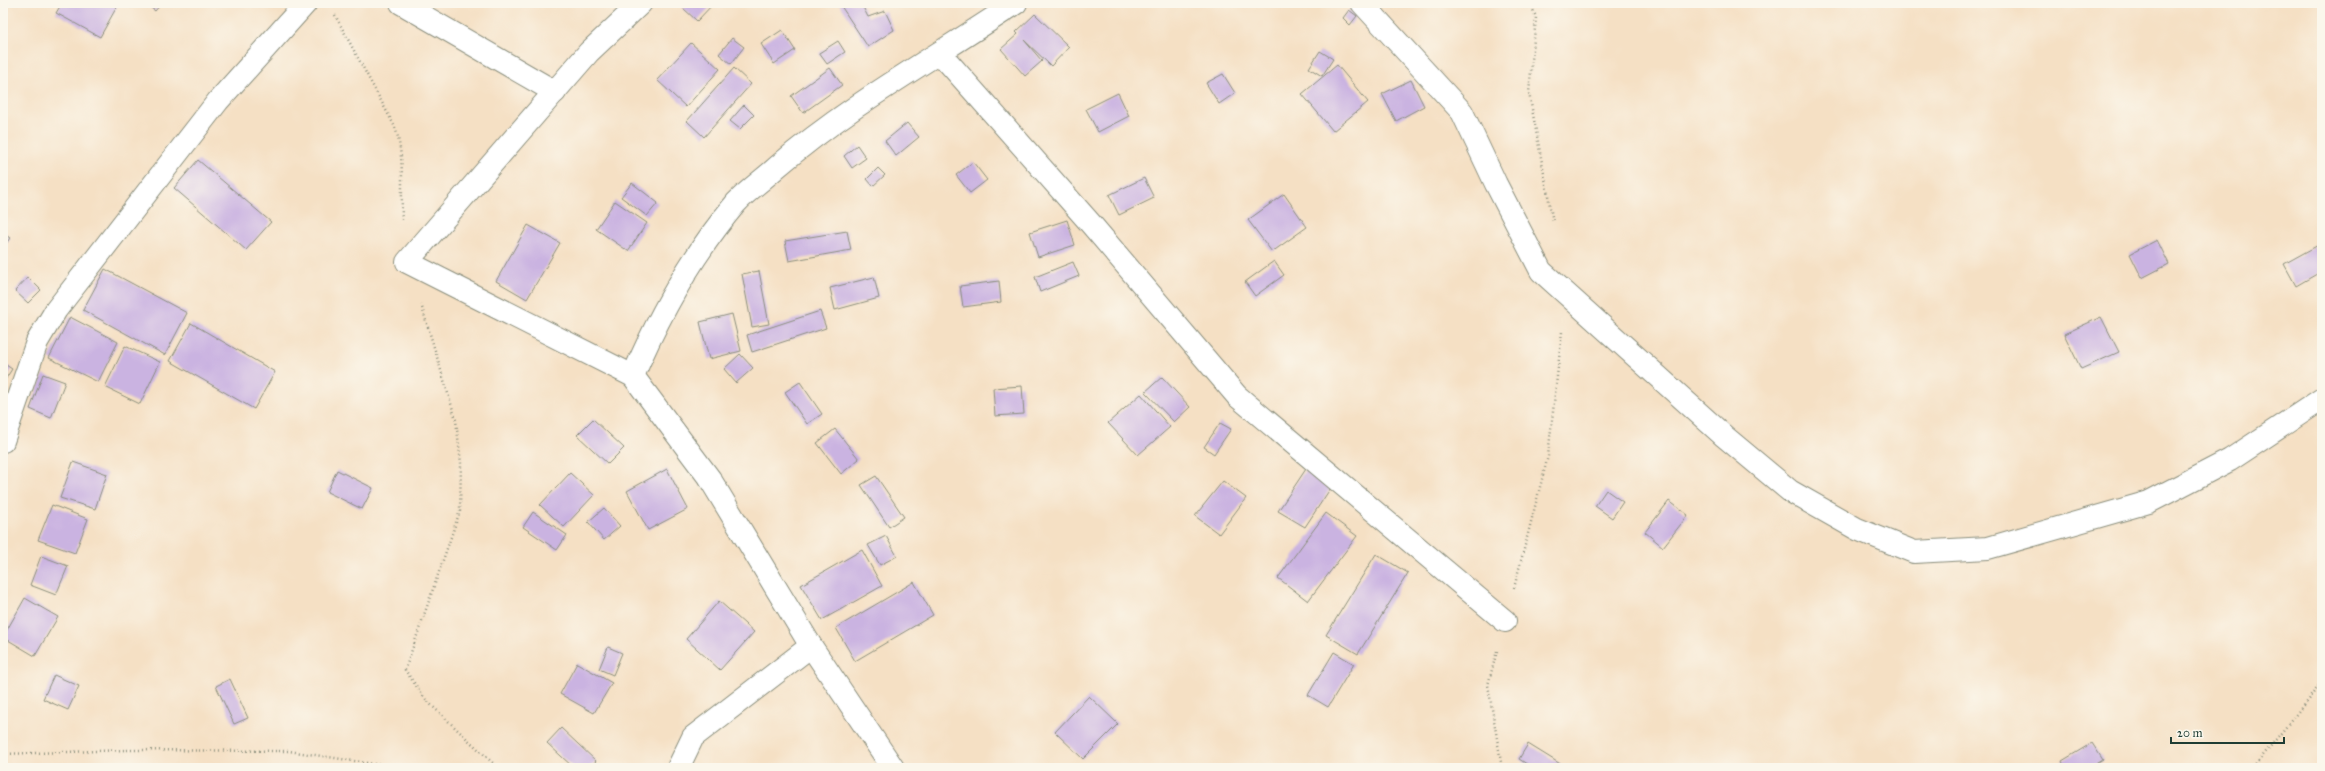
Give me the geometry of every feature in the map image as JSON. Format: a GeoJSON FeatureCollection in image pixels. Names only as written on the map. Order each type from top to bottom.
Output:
{"type":"FeatureCollection","features":[{"type":"Feature","properties":{"kind":"street"},"geometry":{"type":"LineString","coordinates":[[3,441],[37,342],[56,310],[218,101],[306,3]]}},
{"type":"Feature","properties":{"kind":"street"},"geometry":{"type":"LineString","coordinates":[[401,3],[555,92]]}},
{"type":"Feature","properties":{"kind":"street"},"geometry":{"type":"LineString","coordinates":[[641,3],[589,52],[407,262],[633,376],[710,479],[811,646],[893,768]]}},
{"type":"Feature","properties":{"kind":"street"},"geometry":{"type":"LineString","coordinates":[[633,376],[658,322],[687,272],[707,241],[737,202],[802,146],[860,105],[1016,3]]}},
{"type":"Feature","properties":{"kind":"street"},"geometry":{"type":"LineString","coordinates":[[1362,3],[1462,112],[1496,184],[1541,271],[1724,436],[1790,491],[1857,530],[1914,552],[1988,548],[2149,502],[2230,460],[2322,399]]}},
{"type":"Feature","properties":{"kind":"street"},"geometry":{"type":"LineString","coordinates":[[940,53],[1091,224],[1237,396],[1505,621]]}},
{"type":"Feature","properties":{"kind":"street"},"geometry":{"type":"LineString","coordinates":[[678,768],[693,737],[811,646]]}},
{"type":"Feature","properties":{"kind":"path"},"geometry":{"type":"LineString","coordinates":[[1530,3],[1536,17],[1529,93],[1553,224]]}},
{"type":"Feature","properties":{"kind":"path"},"geometry":{"type":"LineString","coordinates":[[333,10],[390,115],[400,142],[402,237],[407,262],[456,420],[461,463],[460,511],[405,670],[426,700],[498,768]]}},
{"type":"Feature","properties":{"kind":"path"},"geometry":{"type":"LineString","coordinates":[[1502,768],[1488,685],[1548,456],[1566,293]]}},
{"type":"Feature","properties":{"kind":"path"},"geometry":{"type":"LineString","coordinates":[[2253,768],[2322,682]]}},
{"type":"Feature","properties":{"kind":"path"},"geometry":{"type":"LineString","coordinates":[[3,754],[127,750],[289,751],[400,768]]}},
{"type":"Feature","properties":{"kind":"building"},"geometry":{"type":"Polygon","coordinates":[[[62,3],[119,3],[100,37],[56,13],[62,3]]]}},
{"type":"Feature","properties":{"kind":"building"},"geometry":{"type":"Polygon","coordinates":[[[145,3],[162,3],[155,11],[145,3]]]}},
{"type":"Feature","properties":{"kind":"building"},"geometry":{"type":"Polygon","coordinates":[[[687,3],[714,3],[697,21],[683,8],[687,3]]]}},
{"type":"Feature","properties":{"kind":"building"},"geometry":{"type":"Polygon","coordinates":[[[839,3],[861,3],[868,17],[885,11],[894,30],[868,47],[839,3]]]}},
{"type":"Feature","properties":{"kind":"building"},"geometry":{"type":"Polygon","coordinates":[[[1349,10],[1357,16],[1350,25],[1343,18],[1349,10]]]}},
{"type":"Feature","properties":{"kind":"building"},"geometry":{"type":"Polygon","coordinates":[[[1035,14],[1069,47],[1051,66],[1024,40],[1042,61],[1025,76],[1001,49],[1018,34],[1016,32],[1035,14]]]}},
{"type":"Feature","properties":{"kind":"building"},"geometry":{"type":"Polygon","coordinates":[[[782,30],[795,50],[774,64],[761,44],[782,30]]]}},
{"type":"Feature","properties":{"kind":"building"},"geometry":{"type":"Polygon","coordinates":[[[732,38],[744,47],[731,64],[719,54],[732,38]]]}},
{"type":"Feature","properties":{"kind":"building"},"geometry":{"type":"Polygon","coordinates":[[[838,41],[845,52],[827,64],[819,53],[838,41]]]}},
{"type":"Feature","properties":{"kind":"building"},"geometry":{"type":"Polygon","coordinates":[[[691,43],[720,69],[686,107],[657,80],[691,43]]]}},
{"type":"Feature","properties":{"kind":"building"},"geometry":{"type":"Polygon","coordinates":[[[1320,51],[1333,59],[1322,76],[1309,68],[1320,51]]]}},
{"type":"Feature","properties":{"kind":"building"},"geometry":{"type":"Polygon","coordinates":[[[1337,65],[1368,102],[1333,131],[1302,94],[1337,65]]]}},
{"type":"Feature","properties":{"kind":"building"},"geometry":{"type":"Polygon","coordinates":[[[734,68],[751,84],[704,137],[687,121],[734,68]]]}},
{"type":"Feature","properties":{"kind":"building"},"geometry":{"type":"Polygon","coordinates":[[[830,68],[842,85],[803,113],[791,96],[830,68]]]}},
{"type":"Feature","properties":{"kind":"building"},"geometry":{"type":"Polygon","coordinates":[[[1223,74],[1235,93],[1219,104],[1206,83],[1223,74]]]}},
{"type":"Feature","properties":{"kind":"building"},"geometry":{"type":"Polygon","coordinates":[[[1411,80],[1424,106],[1396,121],[1382,94],[1411,80]]]}},
{"type":"Feature","properties":{"kind":"building"},"geometry":{"type":"Polygon","coordinates":[[[1118,93],[1129,116],[1098,132],[1086,109],[1118,93]]]}},
{"type":"Feature","properties":{"kind":"building"},"geometry":{"type":"Polygon","coordinates":[[[744,105],[754,115],[740,129],[730,121],[744,105]]]}},
{"type":"Feature","properties":{"kind":"building"},"geometry":{"type":"Polygon","coordinates":[[[907,123],[919,137],[896,156],[885,141],[907,123]]]}},
{"type":"Feature","properties":{"kind":"building"},"geometry":{"type":"Polygon","coordinates":[[[857,145],[866,158],[852,168],[844,156],[857,145]]]}},
{"type":"Feature","properties":{"kind":"building"},"geometry":{"type":"Polygon","coordinates":[[[198,160],[271,222],[246,250],[174,188],[198,160]]]}},
{"type":"Feature","properties":{"kind":"building"},"geometry":{"type":"Polygon","coordinates":[[[973,162],[987,180],[970,193],[956,175],[973,162]]]}},
{"type":"Feature","properties":{"kind":"building"},"geometry":{"type":"Polygon","coordinates":[[[878,168],[885,175],[873,186],[867,179],[878,168]]]}},
{"type":"Feature","properties":{"kind":"building"},"geometry":{"type":"Polygon","coordinates":[[[1144,178],[1154,198],[1119,215],[1109,195],[1144,178]]]}},
{"type":"Feature","properties":{"kind":"building"},"geometry":{"type":"Polygon","coordinates":[[[632,183],[658,203],[647,216],[621,197],[632,183]]]}},
{"type":"Feature","properties":{"kind":"building"},"geometry":{"type":"Polygon","coordinates":[[[1284,194],[1307,227],[1272,252],[1248,220],[1284,194]]]}},
{"type":"Feature","properties":{"kind":"building"},"geometry":{"type":"Polygon","coordinates":[[[615,201],[647,223],[628,251],[596,229],[615,201]]]}},
{"type":"Feature","properties":{"kind":"building"},"geometry":{"type":"Polygon","coordinates":[[[1067,220],[1075,245],[1038,257],[1030,232],[1067,220]]]}},
{"type":"Feature","properties":{"kind":"building"},"geometry":{"type":"Polygon","coordinates":[[[528,225],[560,243],[527,299],[496,281],[528,225]]]}},
{"type":"Feature","properties":{"kind":"building"},"geometry":{"type":"Polygon","coordinates":[[[847,231],[851,250],[789,261],[785,241],[847,231]]]}},
{"type":"Feature","properties":{"kind":"building"},"geometry":{"type":"Polygon","coordinates":[[[3,233],[10,238],[3,248],[3,233]]]}},
{"type":"Feature","properties":{"kind":"building"},"geometry":{"type":"Polygon","coordinates":[[[2157,240],[2169,264],[2142,278],[2130,254],[2157,240]]]}},
{"type":"Feature","properties":{"kind":"building"},"geometry":{"type":"Polygon","coordinates":[[[2322,243],[2322,271],[2296,286],[2284,264],[2322,243]]]}},
{"type":"Feature","properties":{"kind":"building"},"geometry":{"type":"Polygon","coordinates":[[[1274,261],[1284,275],[1255,296],[1245,282],[1274,261]]]}},
{"type":"Feature","properties":{"kind":"building"},"geometry":{"type":"Polygon","coordinates":[[[1073,262],[1079,276],[1040,292],[1035,277],[1073,262]]]}},
{"type":"Feature","properties":{"kind":"building"},"geometry":{"type":"Polygon","coordinates":[[[105,269],[187,313],[165,355],[83,310],[105,269]]]}},
{"type":"Feature","properties":{"kind":"building"},"geometry":{"type":"Polygon","coordinates":[[[759,271],[769,324],[752,327],[742,274],[759,271]]]}},
{"type":"Feature","properties":{"kind":"building"},"geometry":{"type":"Polygon","coordinates":[[[28,277],[41,290],[28,303],[15,291],[28,277]]]}},
{"type":"Feature","properties":{"kind":"building"},"geometry":{"type":"Polygon","coordinates":[[[874,277],[879,298],[835,310],[830,288],[874,277]]]}},
{"type":"Feature","properties":{"kind":"building"},"geometry":{"type":"Polygon","coordinates":[[[999,281],[1001,302],[963,307],[960,286],[999,281]]]}},
{"type":"Feature","properties":{"kind":"building"},"geometry":{"type":"Polygon","coordinates":[[[820,311],[826,328],[752,352],[747,335],[820,311]]]}},
{"type":"Feature","properties":{"kind":"building"},"geometry":{"type":"Polygon","coordinates":[[[732,314],[741,351],[709,359],[700,322],[732,314]]]}},
{"type":"Feature","properties":{"kind":"building"},"geometry":{"type":"Polygon","coordinates":[[[70,317],[118,342],[98,382],[49,358],[70,317]]]}},
{"type":"Feature","properties":{"kind":"building"},"geometry":{"type":"Polygon","coordinates":[[[2101,317],[2119,352],[2081,369],[2064,334],[2101,317]]]}},
{"type":"Feature","properties":{"kind":"building"},"geometry":{"type":"Polygon","coordinates":[[[191,323],[275,372],[254,409],[170,361],[191,323]]]}},
{"type":"Feature","properties":{"kind":"building"},"geometry":{"type":"Polygon","coordinates":[[[125,346],[160,362],[140,404],[105,387],[125,346]]]}},
{"type":"Feature","properties":{"kind":"building"},"geometry":{"type":"Polygon","coordinates":[[[740,354],[753,368],[736,383],[724,369],[740,354]]]}},
{"type":"Feature","properties":{"kind":"building"},"geometry":{"type":"Polygon","coordinates":[[[3,363],[12,369],[3,383],[3,363]]]}},
{"type":"Feature","properties":{"kind":"building"},"geometry":{"type":"Polygon","coordinates":[[[43,374],[65,382],[51,418],[30,409],[43,374]]]}},
{"type":"Feature","properties":{"kind":"building"},"geometry":{"type":"Polygon","coordinates":[[[1162,377],[1190,407],[1174,422],[1145,392],[1162,377]]]}},
{"type":"Feature","properties":{"kind":"building"},"geometry":{"type":"Polygon","coordinates":[[[800,382],[822,414],[807,424],[785,392],[800,382]]]}},
{"type":"Feature","properties":{"kind":"building"},"geometry":{"type":"Polygon","coordinates":[[[1022,386],[1024,414],[995,416],[993,388],[1022,386]]]}},
{"type":"Feature","properties":{"kind":"building"},"geometry":{"type":"Polygon","coordinates":[[[1141,394],[1170,427],[1138,455],[1108,423],[1141,394]]]}},
{"type":"Feature","properties":{"kind":"building"},"geometry":{"type":"Polygon","coordinates":[[[593,419],[624,448],[608,464],[577,435],[593,419]]]}},
{"type":"Feature","properties":{"kind":"building"},"geometry":{"type":"Polygon","coordinates":[[[1220,423],[1231,429],[1214,454],[1204,447],[1220,423]]]}},
{"type":"Feature","properties":{"kind":"building"},"geometry":{"type":"Polygon","coordinates":[[[835,429],[859,459],[841,474],[817,443],[835,429]]]}},
{"type":"Feature","properties":{"kind":"building"},"geometry":{"type":"Polygon","coordinates":[[[73,462],[107,474],[95,509],[60,498],[73,462]]]}},
{"type":"Feature","properties":{"kind":"building"},"geometry":{"type":"Polygon","coordinates":[[[1308,466],[1334,483],[1305,527],[1278,511],[1308,466]]]}},
{"type":"Feature","properties":{"kind":"building"},"geometry":{"type":"Polygon","coordinates":[[[667,469],[688,509],[648,530],[627,491],[667,469]]]}},
{"type":"Feature","properties":{"kind":"building"},"geometry":{"type":"Polygon","coordinates":[[[337,470],[373,488],[362,509],[327,492],[337,470]]]}},
{"type":"Feature","properties":{"kind":"building"},"geometry":{"type":"Polygon","coordinates":[[[570,473],[594,495],[564,527],[540,505],[570,473]]]}},
{"type":"Feature","properties":{"kind":"building"},"geometry":{"type":"Polygon","coordinates":[[[876,476],[904,517],[889,527],[861,485],[876,476]]]}},
{"type":"Feature","properties":{"kind":"building"},"geometry":{"type":"Polygon","coordinates":[[[1223,481],[1246,498],[1219,534],[1195,516],[1223,481]]]}},
{"type":"Feature","properties":{"kind":"building"},"geometry":{"type":"Polygon","coordinates":[[[1606,490],[1623,502],[1612,518],[1595,506],[1606,490]]]}},
{"type":"Feature","properties":{"kind":"building"},"geometry":{"type":"Polygon","coordinates":[[[1669,501],[1688,515],[1663,547],[1645,532],[1669,501]]]}},
{"type":"Feature","properties":{"kind":"building"},"geometry":{"type":"Polygon","coordinates":[[[52,505],[88,519],[75,553],[38,540],[52,505]]]}},
{"type":"Feature","properties":{"kind":"building"},"geometry":{"type":"Polygon","coordinates":[[[604,508],[620,526],[604,540],[588,522],[604,508]]]}},
{"type":"Feature","properties":{"kind":"building"},"geometry":{"type":"Polygon","coordinates":[[[533,512],[567,535],[557,550],[523,527],[533,512]]]}},
{"type":"Feature","properties":{"kind":"building"},"geometry":{"type":"Polygon","coordinates":[[[1326,513],[1357,536],[1308,601],[1278,578],[1326,513]]]}},
{"type":"Feature","properties":{"kind":"building"},"geometry":{"type":"Polygon","coordinates":[[[886,536],[897,556],[880,565],[868,545],[886,536]]]}},
{"type":"Feature","properties":{"kind":"building"},"geometry":{"type":"Polygon","coordinates":[[[862,550],[882,586],[822,620],[801,585],[862,550]]]}},
{"type":"Feature","properties":{"kind":"building"},"geometry":{"type":"Polygon","coordinates":[[[1376,554],[1408,573],[1358,654],[1326,635],[1376,554]]]}},
{"type":"Feature","properties":{"kind":"building"},"geometry":{"type":"Polygon","coordinates":[[[41,556],[68,566],[56,595],[30,585],[41,556]]]}},
{"type":"Feature","properties":{"kind":"building"},"geometry":{"type":"Polygon","coordinates":[[[914,582],[933,615],[855,661],[836,628],[914,582]]]}},
{"type":"Feature","properties":{"kind":"building"},"geometry":{"type":"Polygon","coordinates":[[[25,598],[58,617],[35,656],[3,637],[25,598]]]}},
{"type":"Feature","properties":{"kind":"building"},"geometry":{"type":"Polygon","coordinates":[[[719,601],[754,632],[720,670],[686,639],[719,601]]]}},
{"type":"Feature","properties":{"kind":"building"},"geometry":{"type":"Polygon","coordinates":[[[608,647],[622,653],[613,675],[599,669],[608,647]]]}},
{"type":"Feature","properties":{"kind":"building"},"geometry":{"type":"Polygon","coordinates":[[[1334,652],[1354,664],[1328,707],[1308,695],[1334,652]]]}},
{"type":"Feature","properties":{"kind":"building"},"geometry":{"type":"Polygon","coordinates":[[[577,663],[612,683],[594,713],[560,694],[577,663]]]}},
{"type":"Feature","properties":{"kind":"building"},"geometry":{"type":"Polygon","coordinates":[[[54,675],[79,686],[68,710],[43,699],[54,675]]]}},
{"type":"Feature","properties":{"kind":"building"},"geometry":{"type":"Polygon","coordinates":[[[230,679],[248,718],[234,724],[216,686],[230,679]]]}},
{"type":"Feature","properties":{"kind":"building"},"geometry":{"type":"Polygon","coordinates":[[[1089,696],[1118,724],[1083,759],[1055,732],[1089,696]]]}},
{"type":"Feature","properties":{"kind":"building"},"geometry":{"type":"Polygon","coordinates":[[[561,728],[596,761],[589,768],[574,768],[547,743],[561,728]]]}},
{"type":"Feature","properties":{"kind":"building"},"geometry":{"type":"Polygon","coordinates":[[[2092,743],[2103,760],[2090,768],[2065,768],[2062,761],[2092,743]]]}},
{"type":"Feature","properties":{"kind":"building"},"geometry":{"type":"Polygon","coordinates":[[[1528,744],[1562,765],[1561,768],[1533,768],[1519,759],[1528,744]]]}}]}
